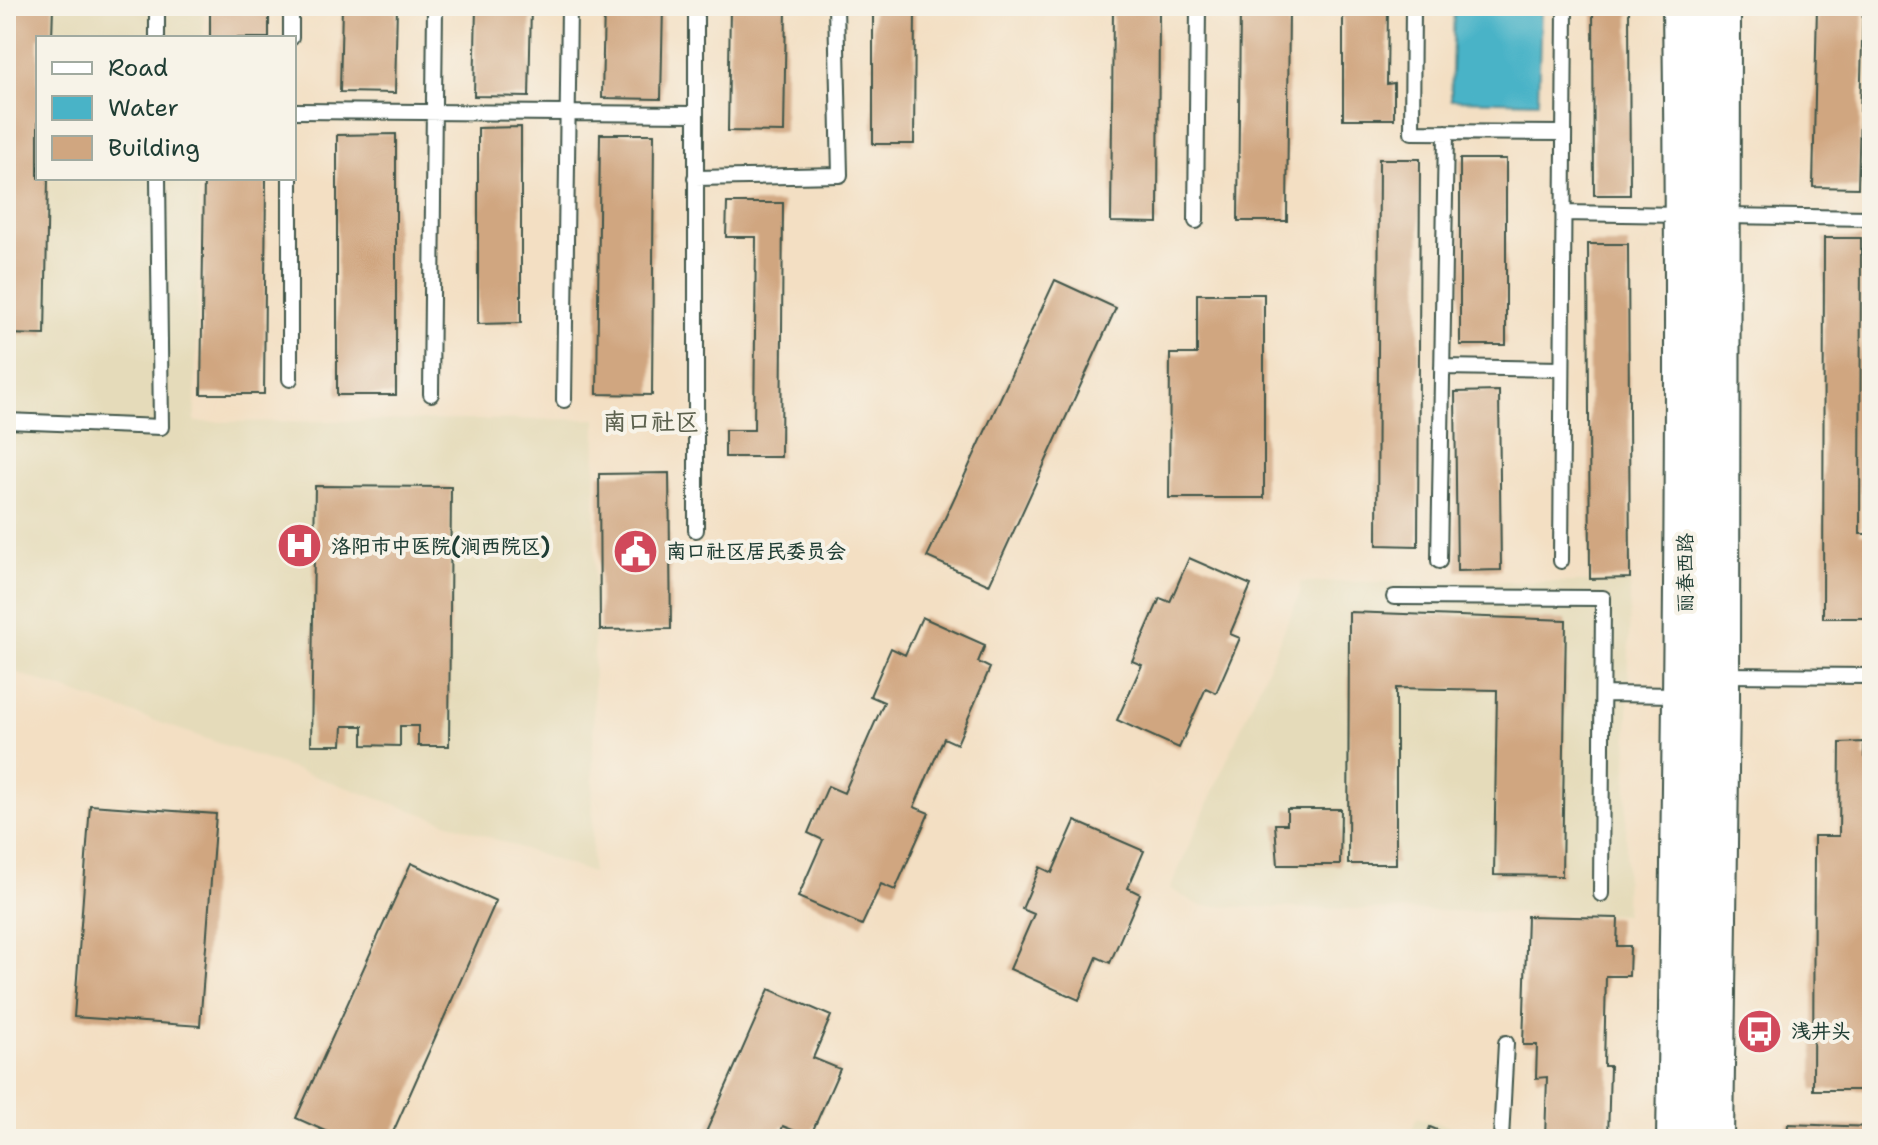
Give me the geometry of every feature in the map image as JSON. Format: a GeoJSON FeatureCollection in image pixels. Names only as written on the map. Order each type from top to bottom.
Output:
{"type":"FeatureCollection","features":[{"type":"Feature","properties":{"kind":"main road","name":"丽春西路"},"geometry":{"type":"LineString","coordinates":[[1684,6],[1703,216]]}},
{"type":"Feature","properties":{"kind":"main road","name":"丽春西路"},"geometry":{"type":"LineString","coordinates":[[1678,1139],[1698,679],[1703,216],[1719,6]]}},
{"type":"Feature","properties":{"kind":"main road","name":"丽春西路"},"geometry":{"type":"LineString","coordinates":[[1698,679],[1712,1139]]}},
{"type":"Feature","properties":{"kind":"lane"},"geometry":{"type":"LineString","coordinates":[[157,6],[157,36]]}},
{"type":"Feature","properties":{"kind":"lane"},"geometry":{"type":"LineString","coordinates":[[291,6],[291,36]]}},
{"type":"Feature","properties":{"kind":"lane"},"geometry":{"type":"LineString","coordinates":[[431,394],[435,6]]}},
{"type":"Feature","properties":{"kind":"lane"},"geometry":{"type":"LineString","coordinates":[[564,400],[569,6]]}},
{"type":"Feature","properties":{"kind":"lane"},"geometry":{"type":"LineString","coordinates":[[696,6],[696,530]]}},
{"type":"Feature","properties":{"kind":"lane"},"geometry":{"type":"LineString","coordinates":[[695,178],[840,175],[836,6]]}},
{"type":"Feature","properties":{"kind":"lane"},"geometry":{"type":"LineString","coordinates":[[1196,221],[1198,6]]}},
{"type":"Feature","properties":{"kind":"lane"},"geometry":{"type":"LineString","coordinates":[[1413,6],[1412,132],[1564,133]]}},
{"type":"Feature","properties":{"kind":"lane"},"geometry":{"type":"LineString","coordinates":[[1561,561],[1565,6]]}},
{"type":"Feature","properties":{"kind":"lane"},"geometry":{"type":"LineString","coordinates":[[296,111],[696,114]]}},
{"type":"Feature","properties":{"kind":"lane"},"geometry":{"type":"LineString","coordinates":[[1439,561],[1446,132]]}},
{"type":"Feature","properties":{"kind":"lane"},"geometry":{"type":"LineString","coordinates":[[6,421],[161,427],[158,180]]}},
{"type":"Feature","properties":{"kind":"lane"},"geometry":{"type":"LineString","coordinates":[[290,180],[290,379]]}},
{"type":"Feature","properties":{"kind":"lane"},"geometry":{"type":"LineString","coordinates":[[1563,213],[1872,218]]}},
{"type":"Feature","properties":{"kind":"lane"},"geometry":{"type":"LineString","coordinates":[[1442,367],[1562,369]]}},
{"type":"Feature","properties":{"kind":"lane"},"geometry":{"type":"LineString","coordinates":[[1394,597],[1603,598],[1601,894]]}},
{"type":"Feature","properties":{"kind":"lane"},"geometry":{"type":"LineString","coordinates":[[1603,694],[1698,679],[1872,676]]}},
{"type":"Feature","properties":{"kind":"lane"},"geometry":{"type":"LineString","coordinates":[[1501,1139],[1506,1043]]}},
{"type":"Feature","properties":{"kind":"shaded area","name":"洛阳市中医院(涧西院区)"},"geometry":{"type":"Polygon","coordinates":[[[6,6],[204,6],[203,36],[36,36],[36,180],[200,180],[195,422],[596,419],[592,873],[6,669],[6,6]]]}},
{"type":"Feature","properties":{"kind":"shaded area"},"geometry":{"type":"Polygon","coordinates":[[[1300,582],[1630,582],[1625,915],[1201,906],[1170,889],[1300,594],[1300,582]]]}},
{"type":"Feature","properties":{"kind":"shaded area"},"geometry":{"type":"Polygon","coordinates":[[[1417,1117],[1462,1130],[1462,1139],[1408,1139],[1417,1117]]]}},
{"type":"Feature","properties":{"kind":"water"},"geometry":{"type":"Polygon","coordinates":[[[1454,6],[1541,6],[1538,102],[1451,100],[1454,6]]]}},
{"type":"Feature","properties":{"kind":"building"},"geometry":{"type":"Polygon","coordinates":[[[6,6],[53,6],[52,36],[36,36],[36,180],[48,180],[45,335],[6,334],[6,6]]]}},
{"type":"Feature","properties":{"kind":"building"},"geometry":{"type":"Polygon","coordinates":[[[210,6],[269,6],[269,36],[210,36],[210,6]]]}},
{"type":"Feature","properties":{"kind":"building"},"geometry":{"type":"Polygon","coordinates":[[[342,6],[397,6],[395,93],[340,92],[342,6]]]}},
{"type":"Feature","properties":{"kind":"building"},"geometry":{"type":"Polygon","coordinates":[[[476,6],[531,6],[529,97],[474,96],[476,6]]]}},
{"type":"Feature","properties":{"kind":"building"},"geometry":{"type":"Polygon","coordinates":[[[604,6],[663,6],[661,99],[602,98],[604,6]]]}},
{"type":"Feature","properties":{"kind":"building"},"geometry":{"type":"Polygon","coordinates":[[[730,6],[786,6],[784,132],[728,131],[730,6]]]}},
{"type":"Feature","properties":{"kind":"building"},"geometry":{"type":"Polygon","coordinates":[[[873,6],[915,6],[914,144],[873,144],[873,6]]]}},
{"type":"Feature","properties":{"kind":"building"},"geometry":{"type":"Polygon","coordinates":[[[1113,6],[1159,6],[1158,223],[1111,222],[1113,6]]]}},
{"type":"Feature","properties":{"kind":"building"},"geometry":{"type":"Polygon","coordinates":[[[1240,6],[1289,6],[1287,221],[1238,221],[1240,6]]]}},
{"type":"Feature","properties":{"kind":"building"},"geometry":{"type":"Polygon","coordinates":[[[1343,6],[1388,6],[1387,84],[1394,83],[1394,119],[1343,119],[1343,6]]]}},
{"type":"Feature","properties":{"kind":"building"},"geometry":{"type":"Polygon","coordinates":[[[1593,6],[1629,6],[1630,195],[1594,195],[1593,6]]]}},
{"type":"Feature","properties":{"kind":"building"},"geometry":{"type":"Polygon","coordinates":[[[1817,6],[1863,6],[1858,188],[1813,187],[1817,6]]]}},
{"type":"Feature","properties":{"kind":"building"},"geometry":{"type":"Polygon","coordinates":[[[521,127],[521,323],[478,324],[478,128],[521,127]]]}},
{"type":"Feature","properties":{"kind":"building"},"geometry":{"type":"Polygon","coordinates":[[[396,134],[396,395],[337,395],[337,135],[396,134]]]}},
{"type":"Feature","properties":{"kind":"building"},"geometry":{"type":"Polygon","coordinates":[[[600,134],[654,134],[652,395],[597,394],[600,134]]]}},
{"type":"Feature","properties":{"kind":"building"},"geometry":{"type":"Polygon","coordinates":[[[1379,159],[1420,159],[1418,546],[1377,545],[1379,159]]]}},
{"type":"Feature","properties":{"kind":"building"},"geometry":{"type":"Polygon","coordinates":[[[1460,159],[1506,159],[1506,345],[1460,345],[1460,159]]]}},
{"type":"Feature","properties":{"kind":"building"},"geometry":{"type":"Polygon","coordinates":[[[204,180],[266,180],[264,394],[201,394],[204,180]]]}},
{"type":"Feature","properties":{"kind":"building"},"geometry":{"type":"Polygon","coordinates":[[[727,203],[783,203],[781,457],[725,457],[725,430],[754,430],[756,237],[726,237],[727,203]]]}},
{"type":"Feature","properties":{"kind":"building"},"geometry":{"type":"Polygon","coordinates":[[[1824,238],[1861,238],[1860,534],[1872,534],[1872,618],[1823,618],[1824,238]]]}},
{"type":"Feature","properties":{"kind":"building"},"geometry":{"type":"Polygon","coordinates":[[[1588,244],[1628,244],[1630,578],[1590,579],[1588,244]]]}},
{"type":"Feature","properties":{"kind":"building"},"geometry":{"type":"Polygon","coordinates":[[[1055,280],[1116,308],[989,585],[927,557],[1055,280]]]}},
{"type":"Feature","properties":{"kind":"building"},"geometry":{"type":"Polygon","coordinates":[[[1197,294],[1264,294],[1264,498],[1169,498],[1170,354],[1197,354],[1197,294]]]}},
{"type":"Feature","properties":{"kind":"building"},"geometry":{"type":"Polygon","coordinates":[[[1499,391],[1501,570],[1457,571],[1455,392],[1499,391]]]}},
{"type":"Feature","properties":{"kind":"building","name":"南口社区居民委员会"},"geometry":{"type":"Polygon","coordinates":[[[669,473],[671,629],[600,630],[599,474],[669,473]]]}},
{"type":"Feature","properties":{"kind":"building"},"geometry":{"type":"Polygon","coordinates":[[[315,486],[451,487],[449,746],[418,746],[418,726],[400,726],[400,746],[363,745],[363,726],[343,726],[342,745],[311,745],[315,486]]]}},
{"type":"Feature","properties":{"kind":"building"},"geometry":{"type":"Polygon","coordinates":[[[1189,558],[1251,585],[1230,634],[1240,638],[1216,693],[1206,688],[1179,748],[1117,720],[1142,665],[1132,661],[1160,598],[1170,602],[1189,558]]]}},
{"type":"Feature","properties":{"kind":"building"},"geometry":{"type":"Polygon","coordinates":[[[1349,612],[1566,620],[1562,876],[1494,875],[1497,690],[1396,688],[1396,864],[1348,864],[1349,612]]]}},
{"type":"Feature","properties":{"kind":"building"},"geometry":{"type":"Polygon","coordinates":[[[922,617],[985,645],[978,662],[990,668],[957,744],[944,738],[914,807],[929,813],[895,890],[881,884],[862,925],[798,897],[823,840],[808,833],[828,786],[844,793],[884,702],[870,696],[891,648],[905,655],[922,617]]]}},
{"type":"Feature","properties":{"kind":"building"},"geometry":{"type":"Polygon","coordinates":[[[1864,742],[1864,757],[1872,757],[1872,1090],[1813,1090],[1814,836],[1839,836],[1840,743],[1864,742]]]}},
{"type":"Feature","properties":{"kind":"building"},"geometry":{"type":"Polygon","coordinates":[[[90,805],[216,814],[200,1026],[74,1017],[90,805]]]}},
{"type":"Feature","properties":{"kind":"building"},"geometry":{"type":"Polygon","coordinates":[[[1287,809],[1341,809],[1340,865],[1278,865],[1275,824],[1287,824],[1287,809]]]}},
{"type":"Feature","properties":{"kind":"building"},"geometry":{"type":"Polygon","coordinates":[[[1075,821],[1144,851],[1128,888],[1140,894],[1110,963],[1097,957],[1079,1000],[1010,969],[1034,914],[1022,909],[1040,867],[1052,873],[1075,821]]]}},
{"type":"Feature","properties":{"kind":"building"},"geometry":{"type":"Polygon","coordinates":[[[411,863],[496,901],[390,1139],[343,1139],[296,1118],[411,863]]]}},
{"type":"Feature","properties":{"kind":"building"},"geometry":{"type":"Polygon","coordinates":[[[1527,916],[1618,918],[1617,946],[1630,946],[1629,976],[1606,976],[1604,1066],[1610,1066],[1608,1139],[1545,1139],[1547,1077],[1536,1078],[1537,1045],[1523,1045],[1527,916]]]}},
{"type":"Feature","properties":{"kind":"building"},"geometry":{"type":"Polygon","coordinates":[[[769,989],[831,1016],[813,1058],[840,1069],[810,1137],[783,1126],[778,1139],[703,1139],[769,989]]]}},
{"type":"Feature","properties":{"kind":"building"},"geometry":{"type":"Polygon","coordinates":[[[1788,1124],[1872,1127],[1872,1139],[1787,1139],[1788,1124]]]}},
{"type":"Feature","properties":{"kind":"building"},"geometry":{"type":"Polygon","coordinates":[[[1430,1127],[1459,1139],[1425,1139],[1430,1127]]]}},
{"type":"Feature","properties":{"kind":"place","name":"洛阳市中医院(涧西院区)"},"geometry":{"type":"Point","coordinates":[300,546]}},
{"type":"Feature","properties":{"kind":"place","name":"南口社区居民委员会"},"geometry":{"type":"Point","coordinates":[635,551]}},
{"type":"Feature","properties":{"kind":"place","name":"浅井头"},"geometry":{"type":"Point","coordinates":[1760,1031]}},
{"type":"Feature","properties":{"kind":"district","name":"南口社区"},"geometry":{"type":"Point","coordinates":[651,422]}}]}
